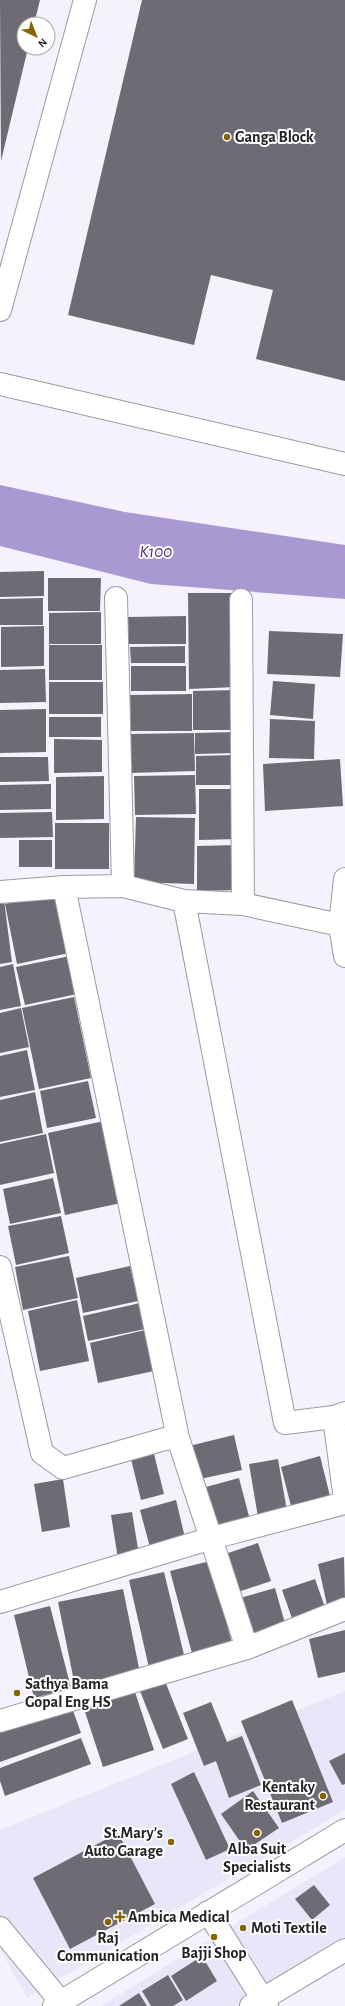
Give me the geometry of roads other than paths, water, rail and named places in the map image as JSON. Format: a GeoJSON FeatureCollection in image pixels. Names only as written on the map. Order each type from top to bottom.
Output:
{"type":"FeatureCollection","features":[{"type":"Feature","properties":{"kind":"street"},"geometry":{"type":"LineString","coordinates":[[0,310],[85,0]]}},
{"type":"Feature","properties":{"kind":"street"},"geometry":{"type":"LineString","coordinates":[[0,384],[345,464]]}},
{"type":"Feature","properties":{"kind":"street"},"geometry":{"type":"LineString","coordinates":[[116,598],[123,886]]}},
{"type":"Feature","properties":{"kind":"street"},"geometry":{"type":"LineString","coordinates":[[241,600],[243,904]]}},
{"type":"Feature","properties":{"kind":"street"},"geometry":{"type":"LineString","coordinates":[[345,879],[340,925],[345,956]]}},
{"type":"Feature","properties":{"kind":"street"},"geometry":{"type":"LineString","coordinates":[[64,886],[178,1438],[247,1648]]}},
{"type":"Feature","properties":{"kind":"street"},"geometry":{"type":"LineString","coordinates":[[0,892],[64,886],[123,886],[184,901],[243,904],[340,925]]}},
{"type":"Feature","properties":{"kind":"street"},"geometry":{"type":"LineString","coordinates":[[184,901],[285,1423],[340,1415],[345,1500]]}},
{"type":"Feature","properties":{"kind":"street"},"geometry":{"type":"LineString","coordinates":[[0,1267],[42,1453],[63,1468],[165,1440],[178,1438]]}},
{"type":"Feature","properties":{"kind":"street"},"geometry":{"type":"LineString","coordinates":[[0,1602],[212,1538],[345,1503]]}},
{"type":"Feature","properties":{"kind":"street"},"geometry":{"type":"LineString","coordinates":[[0,1721],[247,1648],[345,1609]]}},
{"type":"Feature","properties":{"kind":"street"},"geometry":{"type":"LineString","coordinates":[[0,1928],[57,2004],[345,1830]]}},
{"type":"Feature","properties":{"kind":"street"},"geometry":{"type":"LineString","coordinates":[[208,1912],[260,2004],[345,1950]]}},
{"type":"Feature","properties":{"kind":"water","name":"K100"},"geometry":{"type":"Polygon","coordinates":[[[0,485],[125,512],[345,545],[345,599],[151,584],[0,546],[0,485]]]}},
{"type":"Feature","properties":{"kind":"place","name":"Ganga Block"},"geometry":{"type":"Point","coordinates":[227,137]}},
{"type":"Feature","properties":{"kind":"place","name":"Sathya Bama Gopal Eng HS"},"geometry":{"type":"Point","coordinates":[17,1693]}},
{"type":"Feature","properties":{"kind":"place","name":"Kentaky Restaurant"},"geometry":{"type":"Point","coordinates":[323,1796]}},
{"type":"Feature","properties":{"kind":"place","name":"Alba Suit Specialists"},"geometry":{"type":"Point","coordinates":[257,1833]}},
{"type":"Feature","properties":{"kind":"place","name":"St.Mary’s Auto Garage"},"geometry":{"type":"Point","coordinates":[171,1842]}},
{"type":"Feature","properties":{"kind":"place","name":"Ambica Medical"},"geometry":{"type":"Point","coordinates":[120,1917]}},
{"type":"Feature","properties":{"kind":"place","name":"Raj Communication"},"geometry":{"type":"Point","coordinates":[108,1922]}},
{"type":"Feature","properties":{"kind":"place","name":"Moti Textile"},"geometry":{"type":"Point","coordinates":[243,1928]}},
{"type":"Feature","properties":{"kind":"place","name":"Bajji Shop"},"geometry":{"type":"Point","coordinates":[214,1937]}}]}
